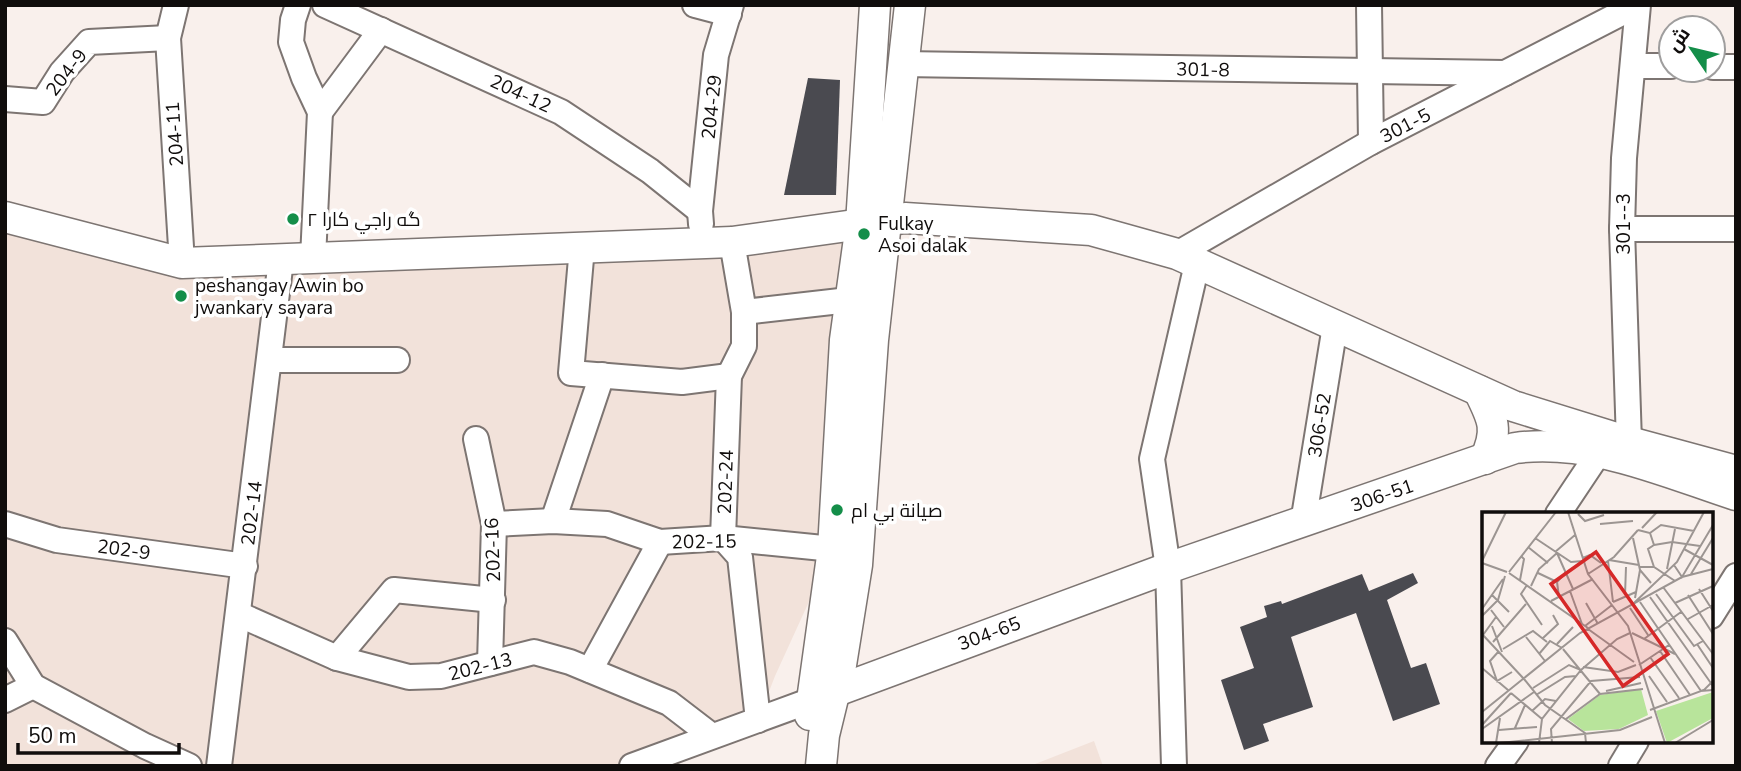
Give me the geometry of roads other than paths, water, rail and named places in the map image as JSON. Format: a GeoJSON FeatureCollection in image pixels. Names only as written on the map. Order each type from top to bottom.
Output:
{"type":"FeatureCollection","features":[{"type":"Feature","properties":{"kind":"main road"},"geometry":{"type":"LineString","coordinates":[[803,766],[823,695],[841,665],[857,565],[873,340],[875,5]]}},
{"type":"Feature","properties":{"kind":"main road"},"geometry":{"type":"LineString","coordinates":[[821,766],[824,735],[823,695],[849,300],[874,222],[910,5]]}},
{"type":"Feature","properties":{"kind":"main road"},"geometry":{"type":"LineString","coordinates":[[5,217],[182,263],[732,242],[916,218],[1091,230],[1187,259],[1513,406],[1629,442],[1727,480]]}},
{"type":"Feature","properties":{"kind":"main road"},"geometry":{"type":"LineString","coordinates":[[1479,391],[1493,418],[1494,440],[1485,459]]}},
{"type":"Feature","properties":{"kind":"main road","name":"306-51"},"geometry":{"type":"LineString","coordinates":[[1168,568],[1515,448],[1539,445],[1600,451],[1727,480]]}},
{"type":"Feature","properties":{"kind":"main road","name":"304-65"},"geometry":{"type":"LineString","coordinates":[[823,695],[1168,568]]}},
{"type":"Feature","properties":{"kind":"street","name":"204-11"},"geometry":{"type":"LineString","coordinates":[[176,5],[168,38],[182,263]]}},
{"type":"Feature","properties":{"kind":"street"},"geometry":{"type":"LineString","coordinates":[[298,5],[293,20],[291,42],[320,112],[313,258]]}},
{"type":"Feature","properties":{"kind":"street","name":"204-12"},"geometry":{"type":"LineString","coordinates":[[325,5],[561,112],[650,171],[701,211]]}},
{"type":"Feature","properties":{"kind":"street"},"geometry":{"type":"LineString","coordinates":[[695,5],[730,10]]}},
{"type":"Feature","properties":{"kind":"street"},"geometry":{"type":"LineString","coordinates":[[1369,5],[1371,142]]}},
{"type":"Feature","properties":{"kind":"street","name":"301--3"},"geometry":{"type":"LineString","coordinates":[[1629,442],[1622,229],[1624,158],[1638,5]]}},
{"type":"Feature","properties":{"kind":"street","name":"301-5"},"geometry":{"type":"LineString","coordinates":[[1187,259],[1371,142],[1638,5]]}},
{"type":"Feature","properties":{"kind":"street","name":"204-29"},"geometry":{"type":"LineString","coordinates":[[703,242],[701,211],[716,55],[730,10]]}},
{"type":"Feature","properties":{"kind":"street"},"geometry":{"type":"LineString","coordinates":[[320,112],[381,30]]}},
{"type":"Feature","properties":{"kind":"street","name":"204-9"},"geometry":{"type":"LineString","coordinates":[[5,99],[43,102],[62,72],[89,42],[168,38]]}},
{"type":"Feature","properties":{"kind":"street","name":"301-8"},"geometry":{"type":"LineString","coordinates":[[902,64],[1505,74]]}},
{"type":"Feature","properties":{"kind":"street"},"geometry":{"type":"LineString","coordinates":[[1633,66],[1657,66]]}},
{"type":"Feature","properties":{"kind":"street"},"geometry":{"type":"LineString","coordinates":[[1622,229],[1736,229]]}},
{"type":"Feature","properties":{"kind":"street","name":"202-24"},"geometry":{"type":"LineString","coordinates":[[732,242],[744,313],[744,346],[729,376],[723,538],[740,557],[758,720]]}},
{"type":"Feature","properties":{"kind":"street"},"geometry":{"type":"LineString","coordinates":[[582,247],[570,373],[682,382],[729,376]]}},
{"type":"Feature","properties":{"kind":"street"},"geometry":{"type":"LineString","coordinates":[[1174,766],[1168,568],[1152,459],[1187,259]]}},
{"type":"Feature","properties":{"kind":"street","name":"202-14"},"geometry":{"type":"LineString","coordinates":[[219,766],[271,360],[281,260]]}},
{"type":"Feature","properties":{"kind":"street"},"geometry":{"type":"LineString","coordinates":[[744,313],[849,300]]}},
{"type":"Feature","properties":{"kind":"street","name":"306-52"},"geometry":{"type":"LineString","coordinates":[[1303,523],[1335,326]]}},
{"type":"Feature","properties":{"kind":"street"},"geometry":{"type":"LineString","coordinates":[[271,360],[397,360]]}},
{"type":"Feature","properties":{"kind":"street"},"geometry":{"type":"LineString","coordinates":[[554,521],[602,375]]}},
{"type":"Feature","properties":{"kind":"street","name":"202-16"},"geometry":{"type":"LineString","coordinates":[[476,439],[494,524],[490,663]]}},
{"type":"Feature","properties":{"kind":"street"},"geometry":{"type":"LineString","coordinates":[[1559,512],[1600,451]]}},
{"type":"Feature","properties":{"kind":"street","name":"202-15"},"geometry":{"type":"LineString","coordinates":[[494,524],[554,521],[607,524],[660,542],[723,538],[833,549]]}},
{"type":"Feature","properties":{"kind":"street","name":"202-9"},"geometry":{"type":"LineString","coordinates":[[5,524],[57,540],[245,566]]}},
{"type":"Feature","properties":{"kind":"street"},"geometry":{"type":"LineString","coordinates":[[590,670],[660,542]]}},
{"type":"Feature","properties":{"kind":"street"},"geometry":{"type":"LineString","coordinates":[[1713,613],[1736,576]]}},
{"type":"Feature","properties":{"kind":"street"},"geometry":{"type":"LineString","coordinates":[[337,657],[394,590],[493,600]]}},
{"type":"Feature","properties":{"kind":"street","name":"202-13"},"geometry":{"type":"LineString","coordinates":[[238,614],[337,657],[409,677],[441,676],[534,652],[570,662],[669,703],[712,736]]}},
{"type":"Feature","properties":{"kind":"street"},"geometry":{"type":"LineString","coordinates":[[5,641],[33,686],[145,746],[189,766]]}},
{"type":"Feature","properties":{"kind":"street"},"geometry":{"type":"LineString","coordinates":[[5,700],[33,686]]}},
{"type":"Feature","properties":{"kind":"street"},"geometry":{"type":"LineString","coordinates":[[632,766],[823,695]]}},
{"type":"Feature","properties":{"kind":"street"},"geometry":{"type":"LineString","coordinates":[[1498,766],[1515,743]]}},
{"type":"Feature","properties":{"kind":"street"},"geometry":{"type":"LineString","coordinates":[[1621,766],[1635,743]]}},
{"type":"Feature","properties":{"kind":"place","name":"گه راجي كارا ٢"},"geometry":{"type":"Point","coordinates":[293,219]}},
{"type":"Feature","properties":{"kind":"place","name":"Fulkay Asoi dalak"},"geometry":{"type":"Point","coordinates":[864,234]}},
{"type":"Feature","properties":{"kind":"place","name":"peshangay Awin bo jwankary sayara"},"geometry":{"type":"Point","coordinates":[181,296]}},
{"type":"Feature","properties":{"kind":"place","name":"صيانة بي ام"},"geometry":{"type":"Point","coordinates":[837,510]}}]}
